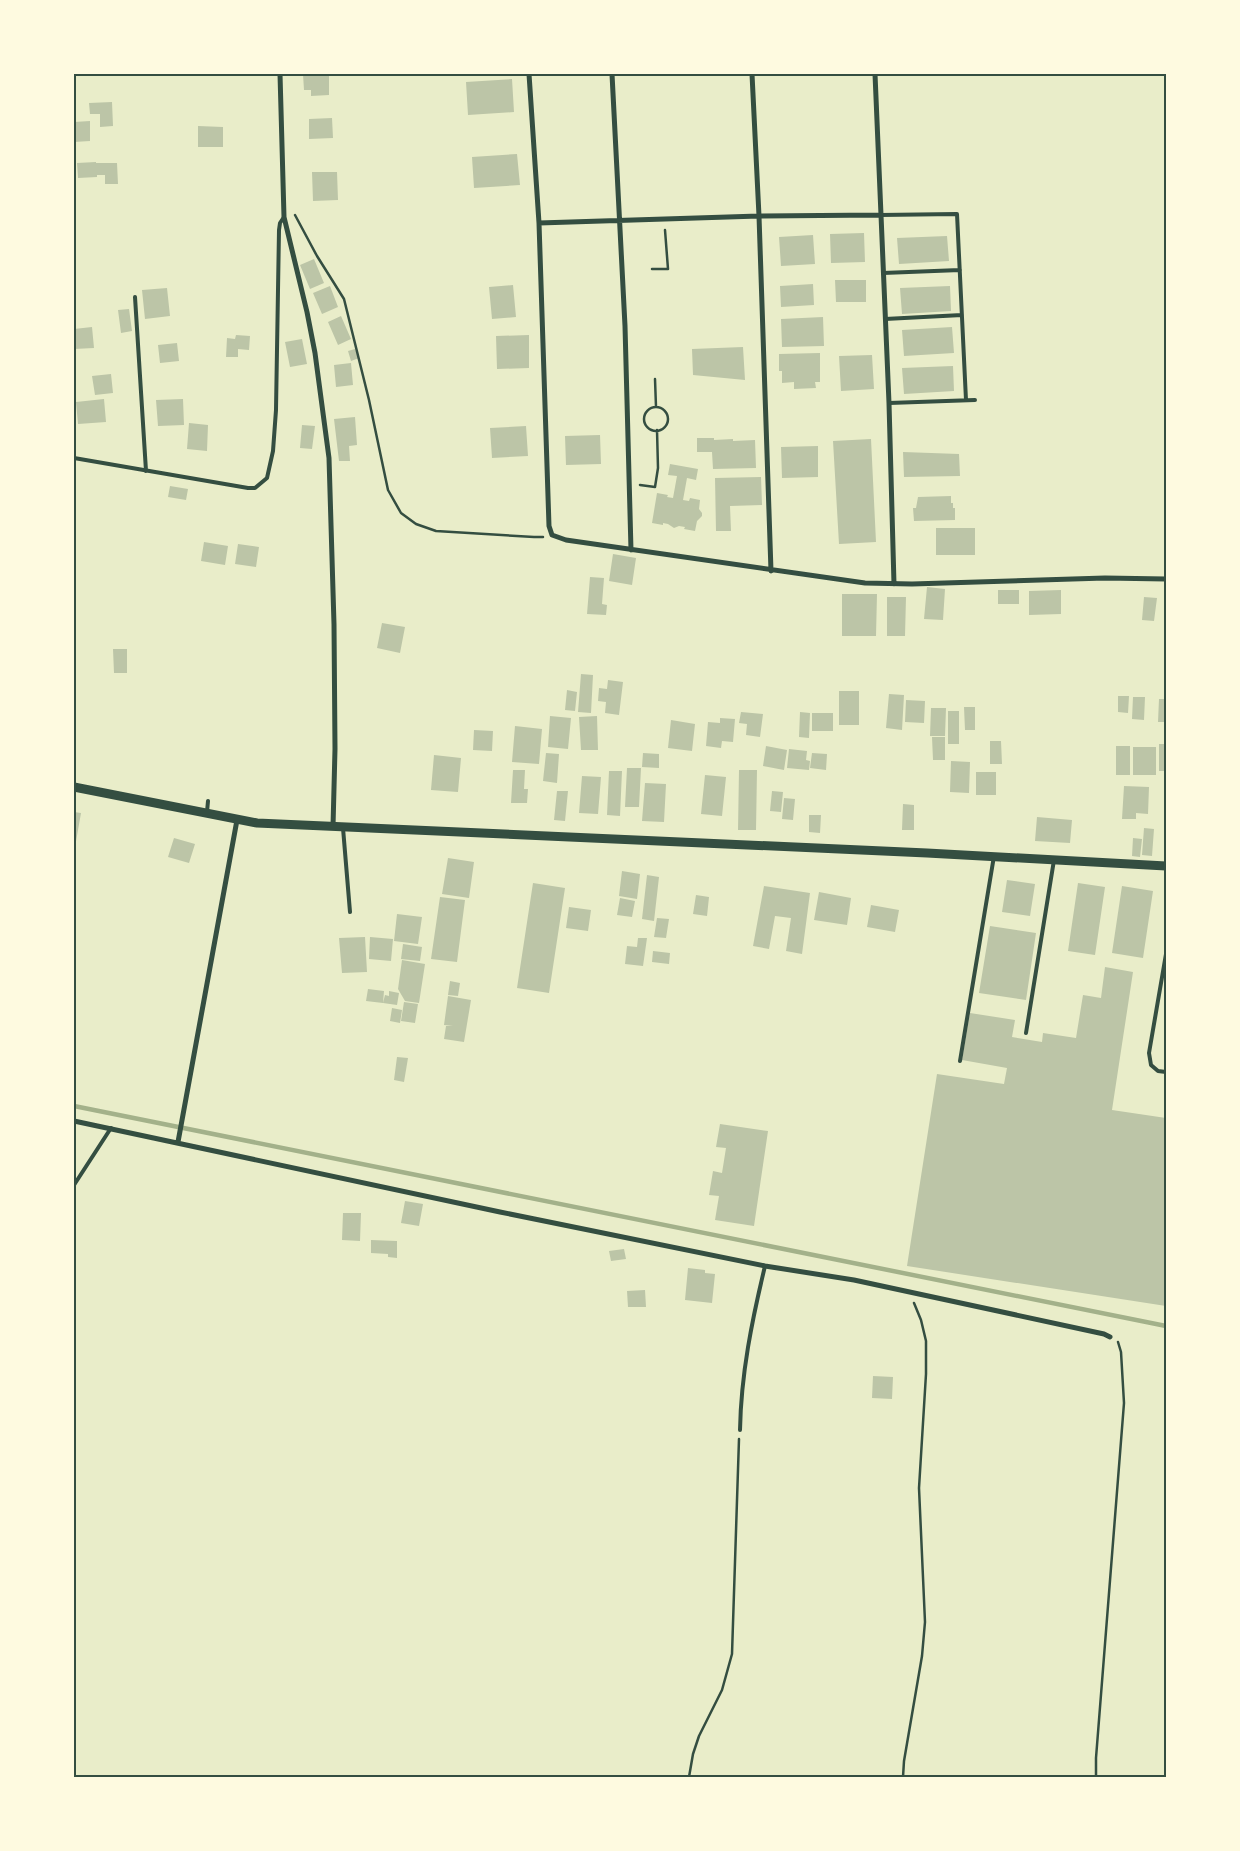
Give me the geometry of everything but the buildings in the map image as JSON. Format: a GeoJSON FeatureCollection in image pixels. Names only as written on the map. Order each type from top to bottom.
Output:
{"type":"FeatureCollection","features":[{"type":"Feature","properties":{"kind":"street"},"geometry":{"type":"LineString","coordinates":[[280,74],[284,217],[315,353],[329,458],[334,632],[335,750],[333,827]]}},
{"type":"Feature","properties":{"kind":"street"},"geometry":{"type":"LineString","coordinates":[[529,74],[539,223],[549,526],[552,535],[566,540],[631,550],[865,583],[894,584],[1105,578],[1166,579]]}},
{"type":"Feature","properties":{"kind":"street"},"geometry":{"type":"LineString","coordinates":[[612,74],[631,483],[631,550]]}},
{"type":"Feature","properties":{"kind":"street"},"geometry":{"type":"LineString","coordinates":[[752,74],[759,216],[771,571]]}},
{"type":"Feature","properties":{"kind":"street"},"geometry":{"type":"LineString","coordinates":[[875,74],[889,403],[894,584]]}},
{"type":"Feature","properties":{"kind":"street"},"geometry":{"type":"LineString","coordinates":[[539,223],[665,218],[880,215]]}},
{"type":"Feature","properties":{"kind":"street"},"geometry":{"type":"LineString","coordinates":[[74,787],[257,823],[343,828],[529,834],[1166,866]]}},
{"type":"Feature","properties":{"kind":"street"},"geometry":{"type":"LineString","coordinates":[[178,1142],[237,820]]}},
{"type":"Feature","properties":{"kind":"street"},"geometry":{"type":"LineString","coordinates":[[74,1121],[500,1212],[765,1266],[854,1280],[1110,1337]]}},
{"type":"Feature","properties":{"kind":"lane"},"geometry":{"type":"LineString","coordinates":[[880,215],[957,214],[966,400]]}},
{"type":"Feature","properties":{"kind":"lane"},"geometry":{"type":"LineString","coordinates":[[74,458],[248,488],[256,488],[268,478],[276,410],[279,230],[280,223],[284,217]]}},
{"type":"Feature","properties":{"kind":"lane"},"geometry":{"type":"LineString","coordinates":[[883,273],[960,270]]}},
{"type":"Feature","properties":{"kind":"lane"},"geometry":{"type":"LineString","coordinates":[[135,297],[146,471]]}},
{"type":"Feature","properties":{"kind":"lane"},"geometry":{"type":"LineString","coordinates":[[885,318],[962,315]]}},
{"type":"Feature","properties":{"kind":"lane"},"geometry":{"type":"LineString","coordinates":[[889,403],[975,400]]}},
{"type":"Feature","properties":{"kind":"lane"},"geometry":{"type":"LineString","coordinates":[[207,814],[208,801]]}},
{"type":"Feature","properties":{"kind":"lane"},"geometry":{"type":"LineString","coordinates":[[343,828],[350,912]]}},
{"type":"Feature","properties":{"kind":"lane"},"geometry":{"type":"LineString","coordinates":[[960,1061],[994,856]]}},
{"type":"Feature","properties":{"kind":"lane"},"geometry":{"type":"LineString","coordinates":[[1026,1033],[1054,860]]}},
{"type":"Feature","properties":{"kind":"lane"},"geometry":{"type":"LineString","coordinates":[[1166,954],[1149,1053],[1151,1066],[1158,1071],[1166,1072]]}},
{"type":"Feature","properties":{"kind":"lane"},"geometry":{"type":"LineString","coordinates":[[74,1185],[111,1128]]}},
{"type":"Feature","properties":{"kind":"lane"},"geometry":{"type":"LineString","coordinates":[[740,1430],[741,1394],[745,1362],[765,1266]]}},
{"type":"Feature","properties":{"kind":"path"},"geometry":{"type":"LineString","coordinates":[[284,203],[294,213],[317,256],[344,299],[370,400],[388,490],[401,513],[416,524],[436,531],[534,538],[552,535]]}},
{"type":"Feature","properties":{"kind":"path"},"geometry":{"type":"LineString","coordinates":[[652,269],[668,269],[665,218]]}},
{"type":"Feature","properties":{"kind":"path"},"geometry":{"type":"LineString","coordinates":[[655,379],[656,407]]}},
{"type":"Feature","properties":{"kind":"path"},"geometry":{"type":"LineString","coordinates":[[656,407],[663,410],[667,416],[666,424],[657,430],[650,429],[644,419],[649,409],[656,407]]}},
{"type":"Feature","properties":{"kind":"path"},"geometry":{"type":"LineString","coordinates":[[631,483],[655,487],[658,468],[657,430]]}},
{"type":"Feature","properties":{"kind":"path"},"geometry":{"type":"LineString","coordinates":[[903,1777],[922,1656],[924,1622],[919,1488],[926,1374],[926,1341],[921,1320],[909,1292]]}},
{"type":"Feature","properties":{"kind":"path"},"geometry":{"type":"LineString","coordinates":[[1096,1777],[1124,1403],[1120,1347],[1110,1337]]}},
{"type":"Feature","properties":{"kind":"path"},"geometry":{"type":"LineString","coordinates":[[689,1777],[693,1754],[699,1736],[722,1690],[732,1654],[740,1430]]}},
{"type":"Feature","properties":{"kind":"waterway"},"geometry":{"type":"LineString","coordinates":[[74,1106],[1166,1326]]}}]}
